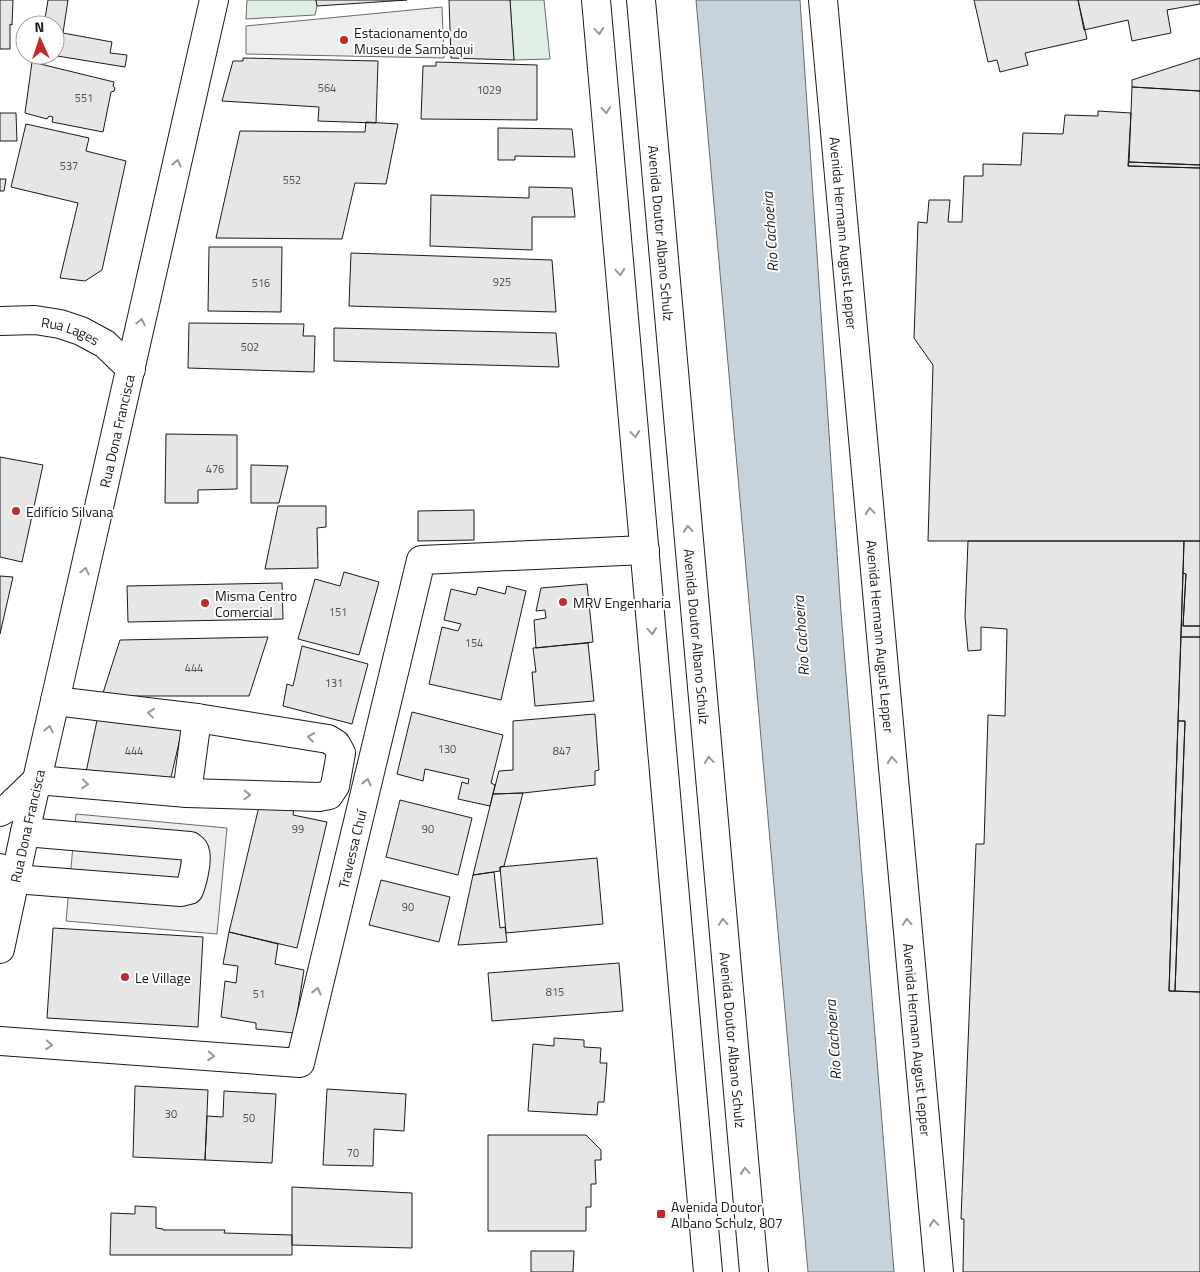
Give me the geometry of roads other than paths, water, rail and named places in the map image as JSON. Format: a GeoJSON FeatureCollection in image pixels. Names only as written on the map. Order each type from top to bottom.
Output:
{"type":"FeatureCollection","features":[{"type":"Feature","properties":{"kind":"main road","name":"Rua Dona Francisca"},"geometry":{"type":"LineString","coordinates":[[0,949],[7,874],[25,832],[214,0]]}},
{"type":"Feature","properties":{"kind":"main road"},"geometry":{"type":"LineString","coordinates":[[596,0],[708,1272]]}},
{"type":"Feature","properties":{"kind":"main road","name":"Avenida Doutor Albano Schulz"},"geometry":{"type":"LineString","coordinates":[[641,0],[754,1272]]}},
{"type":"Feature","properties":{"kind":"main road","name":"Avenida Hermann August Lepper"},"geometry":{"type":"LineString","coordinates":[[823,0],[938,1272]]}},
{"type":"Feature","properties":{"kind":"main road","name":"Rua Lages"},"geometry":{"type":"LineString","coordinates":[[0,320],[36,320],[60,324],[81,331],[105,344],[131,369]]}},
{"type":"Feature","properties":{"kind":"main road","name":"Travessa Chuí"},"geometry":{"type":"LineString","coordinates":[[0,1041],[300,1063],[421,560],[645,550]]}},
{"type":"Feature","properties":{"kind":"main road"},"geometry":{"type":"LineString","coordinates":[[0,812],[37,780],[187,793],[319,797],[329,795],[335,786],[341,753],[336,744],[328,740],[197,718],[56,701]]}},
{"type":"Feature","properties":{"kind":"main road"},"geometry":{"type":"LineString","coordinates":[[187,793],[197,718]]}},
{"type":"Feature","properties":{"kind":"main road"},"geometry":{"type":"LineString","coordinates":[[7,874],[181,892],[189,890],[192,883],[196,857],[195,851],[190,846],[25,832]]}},
{"type":"Feature","properties":{"kind":"water","name":"Rio Cachoeira"},"geometry":{"type":"Polygon","coordinates":[[[696,0],[800,0],[841,612],[894,1272],[808,1272],[696,0]]]}},
{"type":"Feature","properties":{"kind":"place","name":"Estacionamento do Museu de Sambaqui"},"geometry":{"type":"Point","coordinates":[344,40]}},
{"type":"Feature","properties":{"kind":"place","name":"Edifício Silvana"},"geometry":{"type":"Point","coordinates":[16,511]}},
{"type":"Feature","properties":{"kind":"place","name":"MRV Engenharia"},"geometry":{"type":"Point","coordinates":[563,602]}},
{"type":"Feature","properties":{"kind":"place","name":"Misma Centro Comercial"},"geometry":{"type":"Point","coordinates":[205,603]}},
{"type":"Feature","properties":{"kind":"place","name":"Le Village"},"geometry":{"type":"Point","coordinates":[125,977]}},
{"type":"Feature","properties":{"kind":"place","name":"Avenida Doutor Albano Schulz, 807"},"geometry":{"type":"Point","coordinates":[661,1214]}}]}
